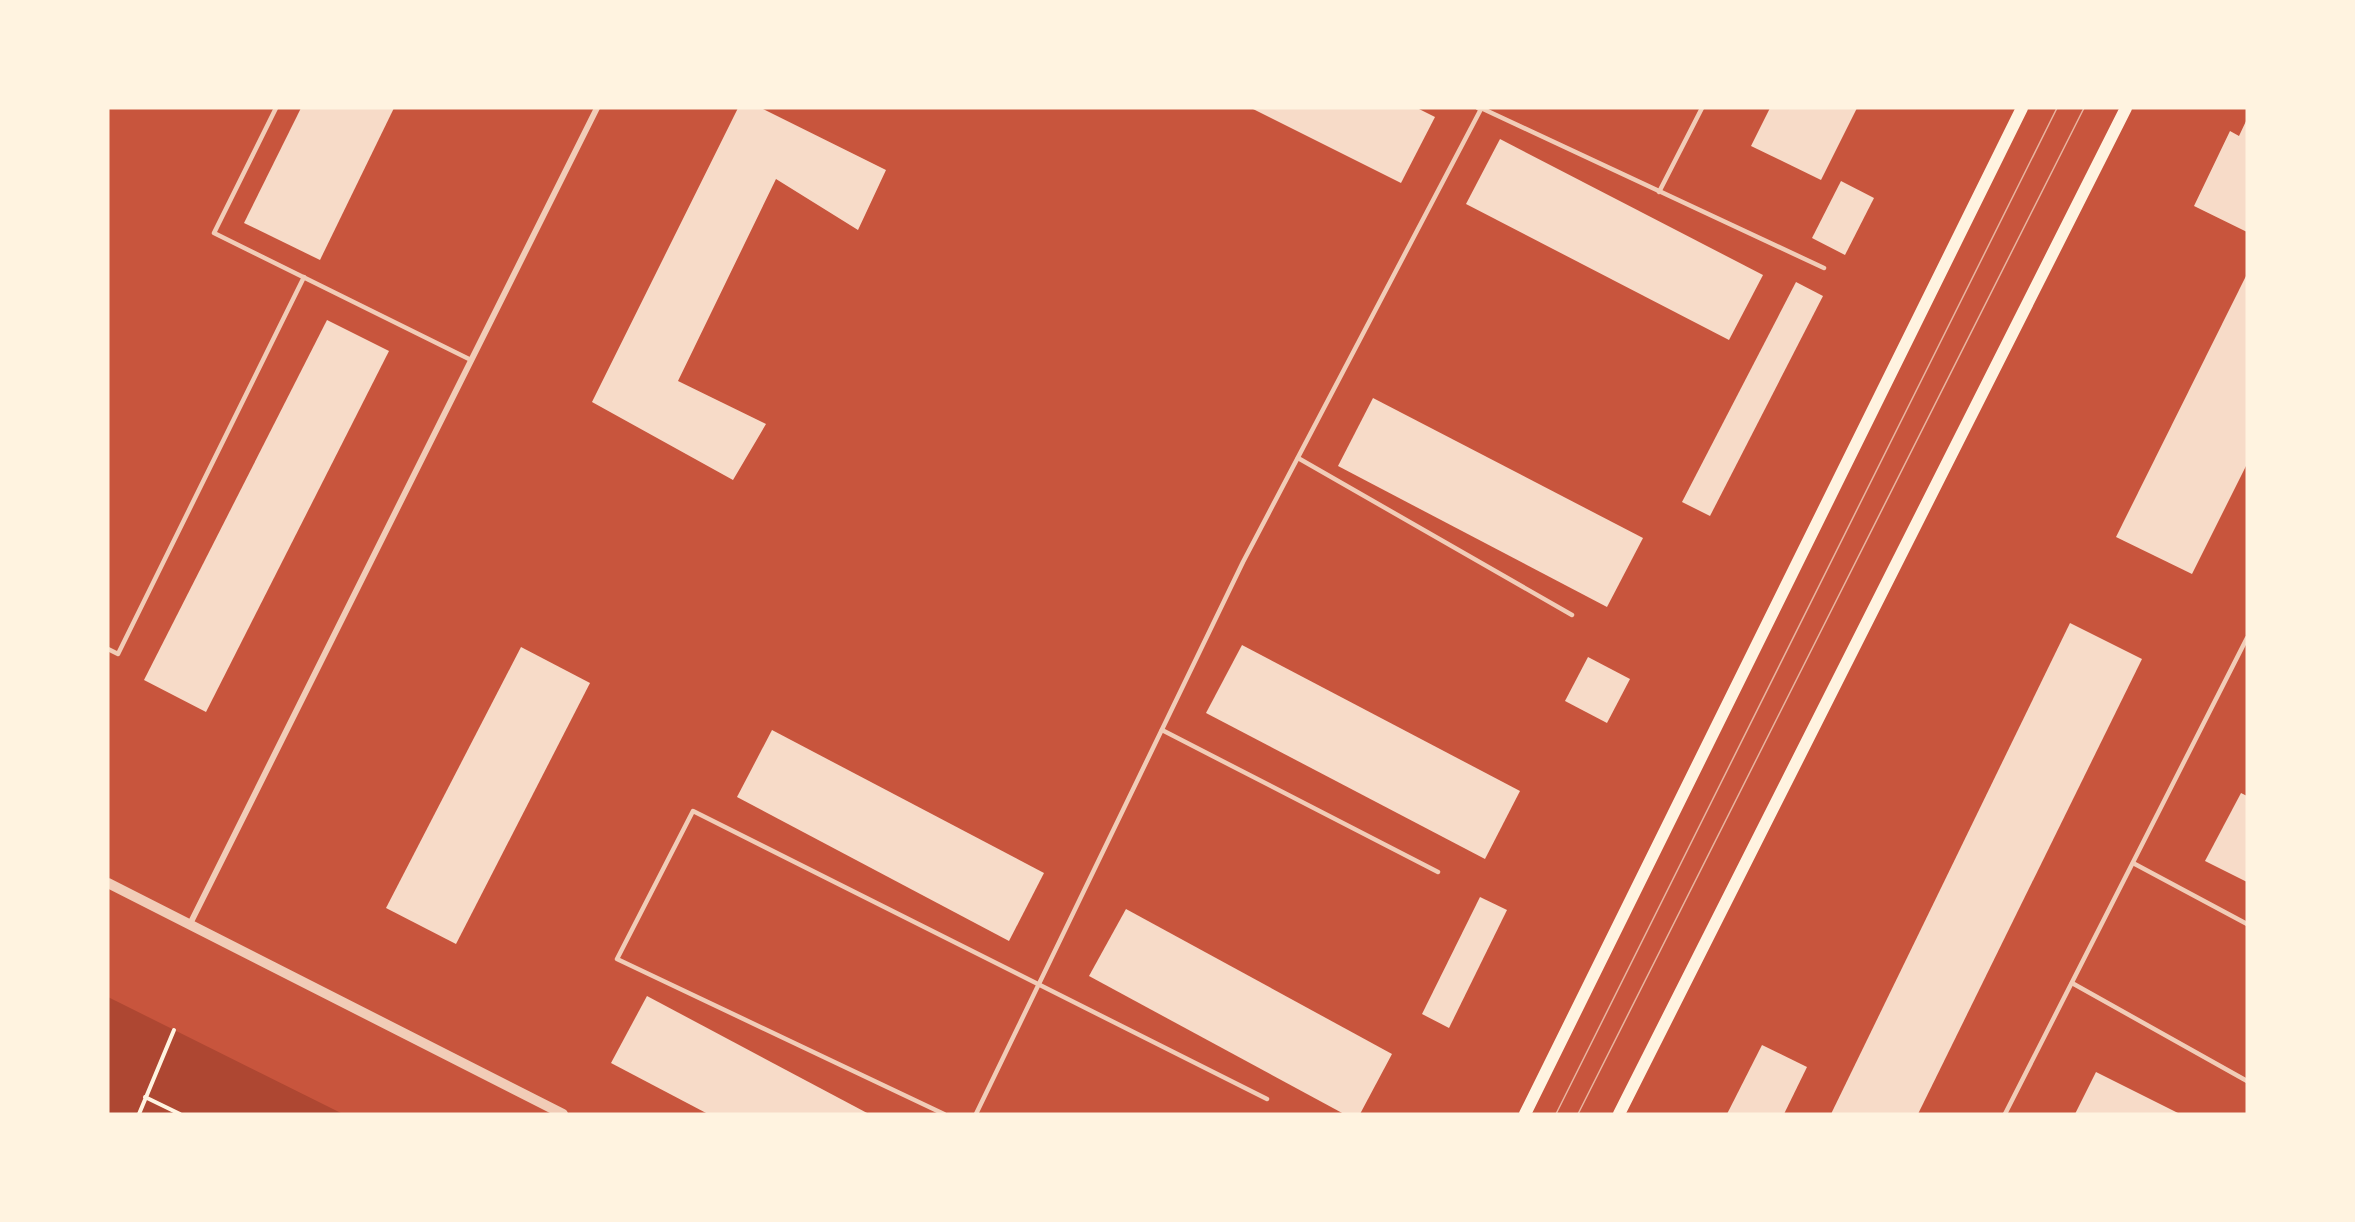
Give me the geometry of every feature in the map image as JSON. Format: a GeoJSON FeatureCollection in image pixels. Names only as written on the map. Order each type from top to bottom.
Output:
{"type":"FeatureCollection","features":[{"type":"Feature","properties":{"kind":"main road"},"geometry":{"type":"LineString","coordinates":[[1525,1114],[2022,108]]}},
{"type":"Feature","properties":{"kind":"main road"},"geometry":{"type":"LineString","coordinates":[[1619,1114],[2126,108]]}},
{"type":"Feature","properties":{"kind":"street"},"geometry":{"type":"LineString","coordinates":[[190,924],[597,108]]}},
{"type":"Feature","properties":{"kind":"street"},"geometry":{"type":"LineString","coordinates":[[108,883],[562,1114]]}},
{"type":"Feature","properties":{"kind":"lane"},"geometry":{"type":"LineString","coordinates":[[276,108],[214,233],[471,360]]}},
{"type":"Feature","properties":{"kind":"lane"},"geometry":{"type":"LineString","coordinates":[[976,1114],[1243,562],[1480,108],[1824,268]]}},
{"type":"Feature","properties":{"kind":"lane"},"geometry":{"type":"LineString","coordinates":[[1659,192],[1702,108]]}},
{"type":"Feature","properties":{"kind":"lane"},"geometry":{"type":"LineString","coordinates":[[108,649],[118,654],[304,277]]}},
{"type":"Feature","properties":{"kind":"lane"},"geometry":{"type":"LineString","coordinates":[[1298,458],[1572,615]]}},
{"type":"Feature","properties":{"kind":"lane"},"geometry":{"type":"LineString","coordinates":[[2005,1114],[2247,638]]}},
{"type":"Feature","properties":{"kind":"lane"},"geometry":{"type":"LineString","coordinates":[[1162,730],[1438,872]]}},
{"type":"Feature","properties":{"kind":"lane"},"geometry":{"type":"LineString","coordinates":[[944,1114],[617,959],[693,811],[1268,1099]]}},
{"type":"Feature","properties":{"kind":"lane"},"geometry":{"type":"LineString","coordinates":[[2133,863],[2247,924]]}},
{"type":"Feature","properties":{"kind":"lane"},"geometry":{"type":"LineString","coordinates":[[2072,983],[2247,1081]]}},
{"type":"Feature","properties":{"kind":"path"},"geometry":{"type":"LineString","coordinates":[[139,1114],[174,1030]]}},
{"type":"Feature","properties":{"kind":"path"},"geometry":{"type":"LineString","coordinates":[[146,1097],[180,1114]]}},
{"type":"Feature","properties":{"kind":"shaded area"},"geometry":{"type":"Polygon","coordinates":[[[108,997],[343,1114],[108,1114],[108,997]]]}},
{"type":"Feature","properties":{"kind":"building"},"geometry":{"type":"Polygon","coordinates":[[[301,108],[394,108],[320,260],[244,223],[301,108]]]}},
{"type":"Feature","properties":{"kind":"building"},"geometry":{"type":"Polygon","coordinates":[[[738,108],[761,108],[886,170],[858,230],[776,179],[678,381],[766,424],[733,480],[592,402],[738,108]]]}},
{"type":"Feature","properties":{"kind":"building"},"geometry":{"type":"Polygon","coordinates":[[[1251,108],[1417,108],[1435,117],[1401,183],[1251,108]]]}},
{"type":"Feature","properties":{"kind":"building"},"geometry":{"type":"Polygon","coordinates":[[[1770,108],[1857,108],[1821,180],[1751,146],[1770,108]]]}},
{"type":"Feature","properties":{"kind":"building"},"geometry":{"type":"Polygon","coordinates":[[[2247,119],[2247,232],[2194,206],[2230,131],[2239,136],[2247,119]]]}},
{"type":"Feature","properties":{"kind":"building"},"geometry":{"type":"Polygon","coordinates":[[[1500,139],[1763,275],[1729,340],[1466,204],[1500,139]]]}},
{"type":"Feature","properties":{"kind":"building"},"geometry":{"type":"Polygon","coordinates":[[[1841,181],[1874,198],[1845,255],[1812,238],[1841,181]]]}},
{"type":"Feature","properties":{"kind":"building"},"geometry":{"type":"Polygon","coordinates":[[[2247,274],[2247,464],[2192,574],[2116,537],[2247,274]]]}},
{"type":"Feature","properties":{"kind":"building"},"geometry":{"type":"Polygon","coordinates":[[[1796,282],[1823,296],[1710,516],[1682,502],[1796,282]]]}},
{"type":"Feature","properties":{"kind":"building"},"geometry":{"type":"Polygon","coordinates":[[[327,320],[389,351],[206,712],[144,680],[327,320]]]}},
{"type":"Feature","properties":{"kind":"building"},"geometry":{"type":"Polygon","coordinates":[[[1373,398],[1643,538],[1607,607],[1338,466],[1373,398]]]}},
{"type":"Feature","properties":{"kind":"building"},"geometry":{"type":"Polygon","coordinates":[[[2070,623],[2142,659],[1918,1114],[1831,1114],[2070,623]]]}},
{"type":"Feature","properties":{"kind":"building"},"geometry":{"type":"Polygon","coordinates":[[[1242,645],[1520,791],[1485,859],[1206,713],[1242,645]]]}},
{"type":"Feature","properties":{"kind":"building"},"geometry":{"type":"Polygon","coordinates":[[[521,647],[590,683],[456,944],[386,908],[521,647]]]}},
{"type":"Feature","properties":{"kind":"building"},"geometry":{"type":"Polygon","coordinates":[[[1588,657],[1630,679],[1607,723],[1565,701],[1588,657]]]}},
{"type":"Feature","properties":{"kind":"building"},"geometry":{"type":"Polygon","coordinates":[[[772,730],[1044,873],[1009,941],[737,797],[772,730]]]}},
{"type":"Feature","properties":{"kind":"building"},"geometry":{"type":"Polygon","coordinates":[[[2241,793],[2247,796],[2247,882],[2205,861],[2241,793]]]}},
{"type":"Feature","properties":{"kind":"building"},"geometry":{"type":"Polygon","coordinates":[[[1480,897],[1507,910],[1449,1028],[1422,1014],[1480,897]]]}},
{"type":"Feature","properties":{"kind":"building"},"geometry":{"type":"Polygon","coordinates":[[[1126,909],[1392,1054],[1360,1114],[1344,1114],[1089,976],[1126,909]]]}},
{"type":"Feature","properties":{"kind":"building"},"geometry":{"type":"Polygon","coordinates":[[[647,996],[869,1114],[708,1114],[611,1063],[647,996]]]}},
{"type":"Feature","properties":{"kind":"building"},"geometry":{"type":"Polygon","coordinates":[[[1762,1045],[1807,1067],[1784,1114],[1727,1114],[1762,1045]]]}},
{"type":"Feature","properties":{"kind":"building"},"geometry":{"type":"Polygon","coordinates":[[[2096,1072],[2180,1114],[2075,1114],[2096,1072]]]}},
{"type":"Feature","properties":{"kind":"tram line"},"geometry":{"type":"LineString","coordinates":[[1556,1114],[2057,108]]}},
{"type":"Feature","properties":{"kind":"tram line"},"geometry":{"type":"LineString","coordinates":[[1578,1114],[2084,108]]}}]}
